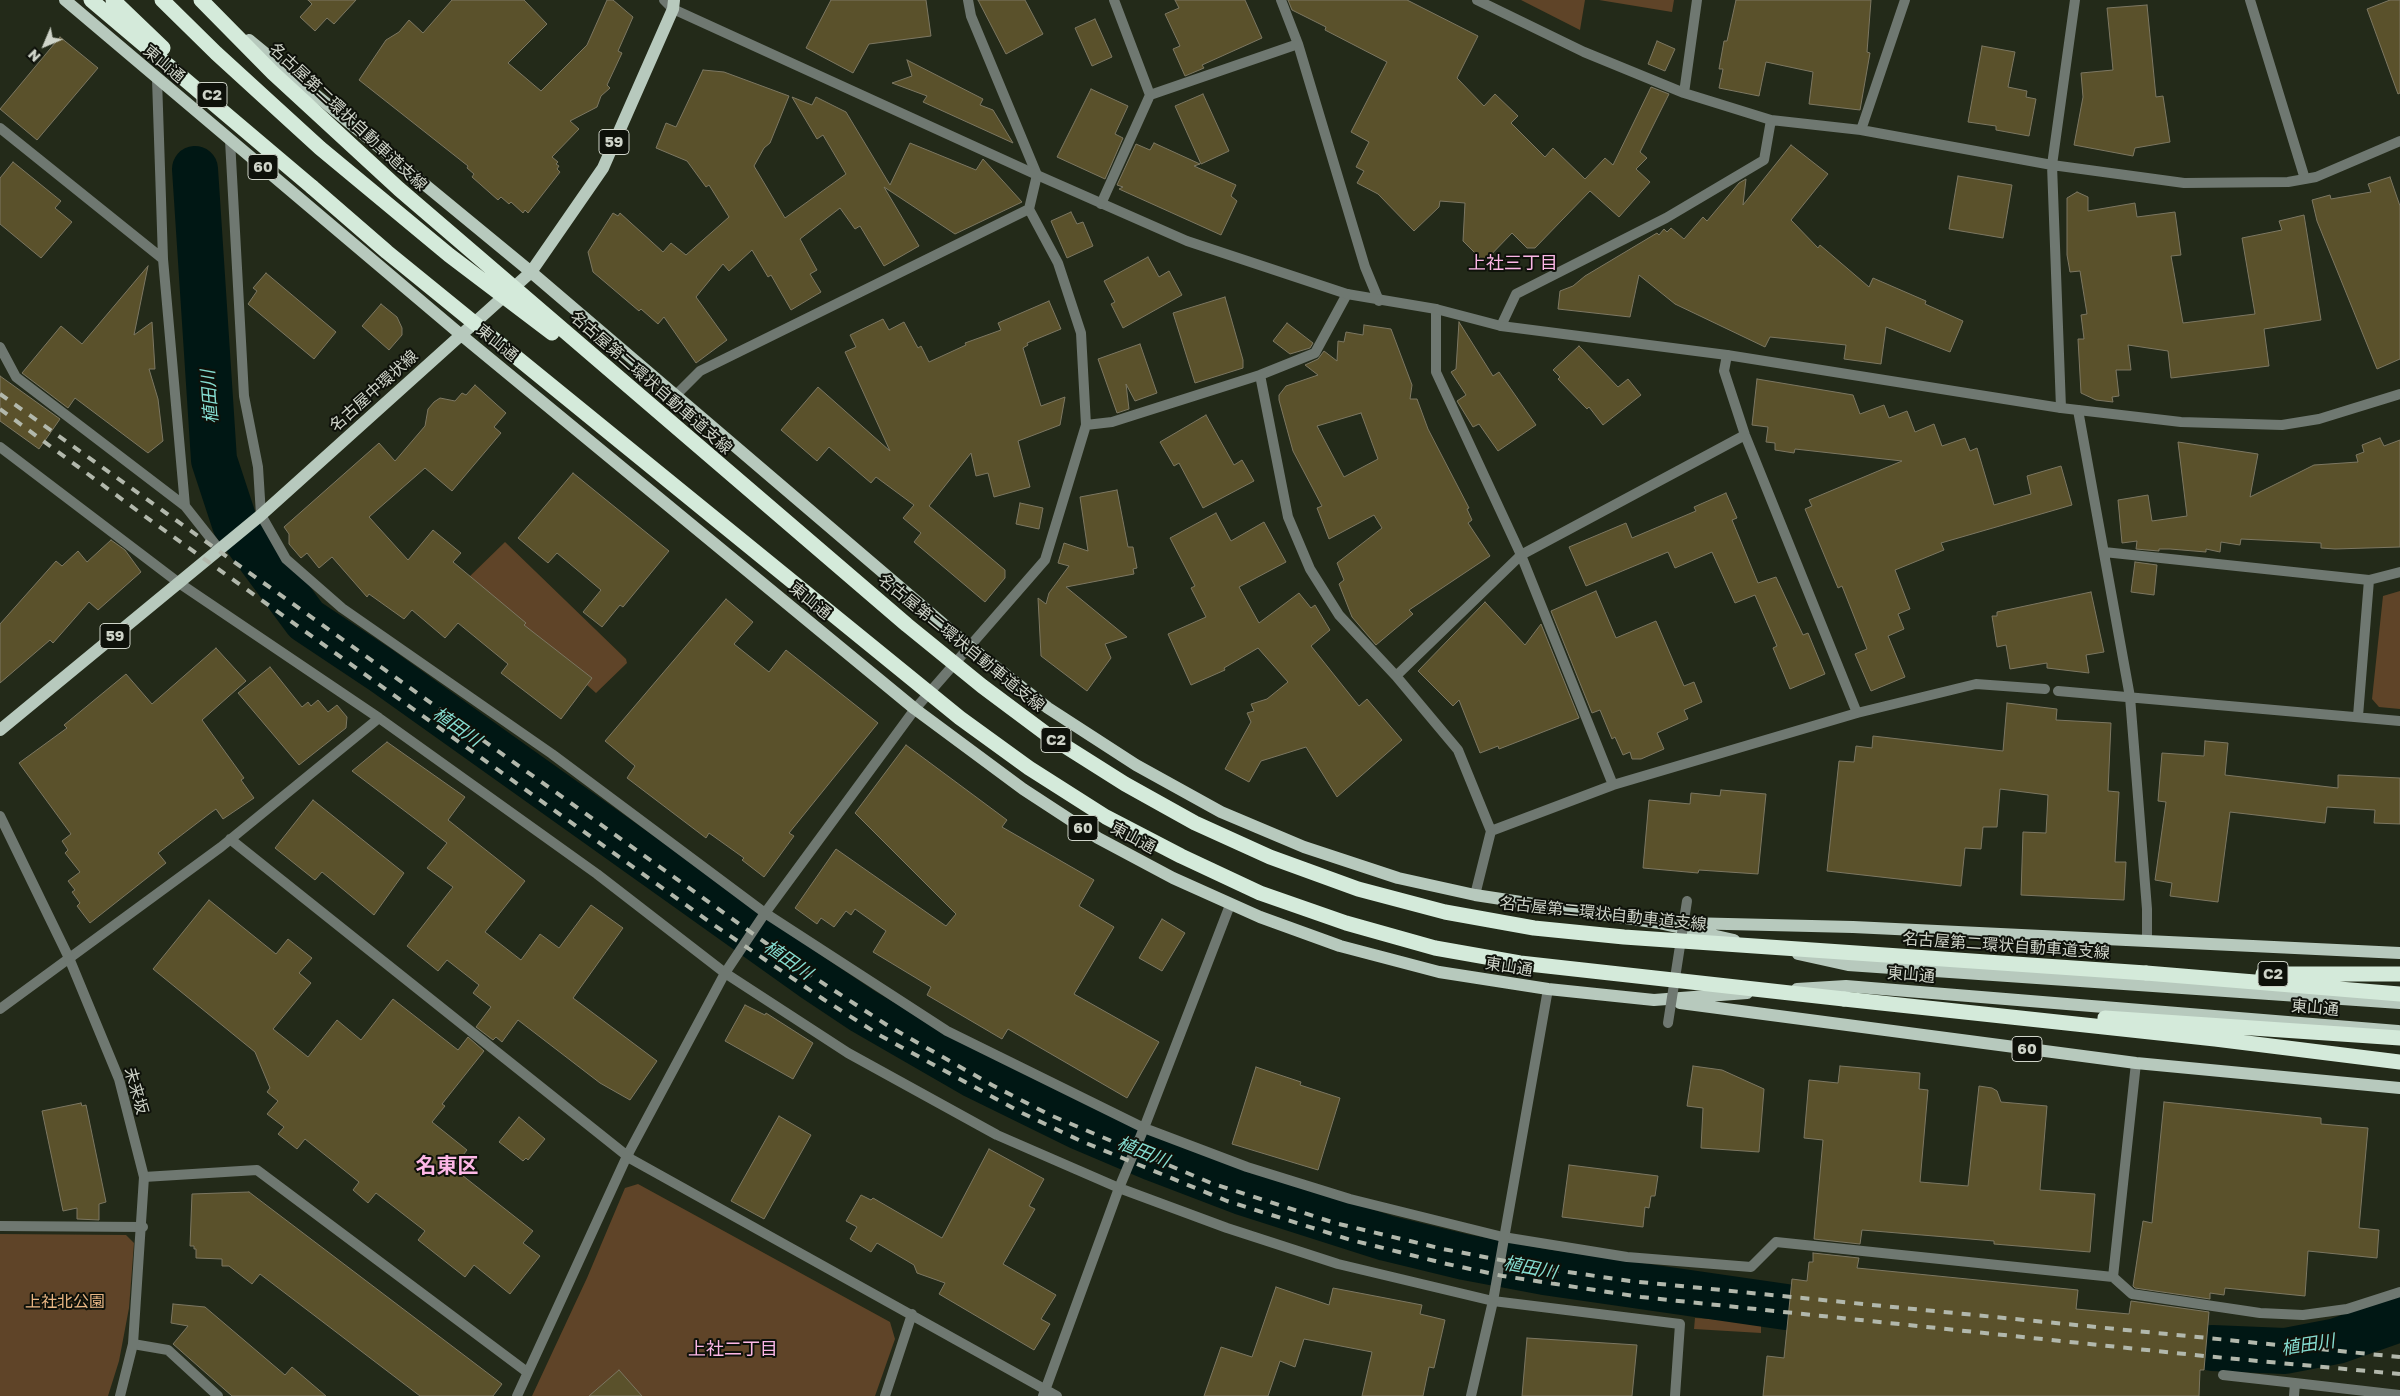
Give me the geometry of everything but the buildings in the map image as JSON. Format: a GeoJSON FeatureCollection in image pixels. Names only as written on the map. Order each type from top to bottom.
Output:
{"type":"FeatureCollection","features":[{"type":"Feature","properties":{"kind":"highway"},"geometry":{"type":"LineString","coordinates":[[91,0],[312,187]]}},
{"type":"Feature","properties":{"kind":"highway","name":"C2"},"geometry":{"type":"LineString","coordinates":[[113,0],[230,112],[312,187],[388,252],[945,707],[1029,768],[1106,817],[1181,856],[1260,893],[1346,923],[1435,948],[1520,963],[1845,993]]}},
{"type":"Feature","properties":{"kind":"highway"},"geometry":{"type":"LineString","coordinates":[[162,0],[268,102],[385,204],[676,428]]}},
{"type":"Feature","properties":{"kind":"highway","name":"名古屋第二環状自動車道支線"},"geometry":{"type":"LineString","coordinates":[[202,0],[342,138],[676,428],[907,625],[982,686],[1050,736],[1125,784],[1195,823],[1279,861],[1358,889],[1419,905],[1534,928],[1643,939],[2146,973]]}},
{"type":"Feature","properties":{"kind":"highway"},"geometry":{"type":"LineString","coordinates":[[2146,973],[2400,994]]}},
{"type":"Feature","properties":{"kind":"highway","name":"C2"},"geometry":{"type":"LineString","coordinates":[[2146,973],[2400,974]]}},
{"type":"Feature","properties":{"kind":"highway"},"geometry":{"type":"LineString","coordinates":[[1845,993],[2400,1038]]}},
{"type":"Feature","properties":{"kind":"highway"},"geometry":{"type":"LineString","coordinates":[[1845,993],[2400,1062]]}},
{"type":"Feature","properties":{"kind":"main road","name":"東山通"},"geometry":{"type":"LineString","coordinates":[[65,0],[460,334],[915,709],[1023,789],[1098,838],[1172,878],[1230,905],[1358,950],[1439,972],[1548,989],[1654,1000],[1845,993],[2400,1031]]}},
{"type":"Feature","properties":{"kind":"main road","name":"東山通"},"geometry":{"type":"LineString","coordinates":[[202,0],[531,272],[969,646],[1048,708],[1136,765],[1221,812],[1304,847],[1398,878],[1475,895],[1659,923],[1848,965],[2400,1003]]}},
{"type":"Feature","properties":{"kind":"main road","name":"名古屋中環状線"},"geometry":{"type":"LineString","coordinates":[[0,730],[261,515],[531,272],[603,168],[670,3]]}},
{"type":"Feature","properties":{"kind":"main road"},"geometry":{"type":"LineString","coordinates":[[1659,923],[1853,927],[2400,953]]}},
{"type":"Feature","properties":{"kind":"main road","name":"60"},"geometry":{"type":"LineString","coordinates":[[1654,1000],[2136,1063],[2400,1088]]}},
{"type":"Feature","properties":{"kind":"street"},"geometry":{"type":"LineString","coordinates":[[516,1396],[627,1156],[725,973],[765,913],[915,709],[1045,560],[1086,425],[1082,333],[1058,263],[1029,209],[1037,175],[970,16],[968,0]]}},
{"type":"Feature","properties":{"kind":"street"},"geometry":{"type":"LineString","coordinates":[[1101,204],[1150,96],[1114,0]]}},
{"type":"Feature","properties":{"kind":"street"},"geometry":{"type":"LineString","coordinates":[[1281,0],[1298,44],[1365,266],[1379,301]]}},
{"type":"Feature","properties":{"kind":"street"},"geometry":{"type":"LineString","coordinates":[[1477,0],[1584,52],[1684,93],[1771,120],[1861,130],[2052,165],[2184,183],[2288,182],[2316,177],[2400,140]]}},
{"type":"Feature","properties":{"kind":"street"},"geometry":{"type":"LineString","coordinates":[[1684,93],[1697,0]]}},
{"type":"Feature","properties":{"kind":"street"},"geometry":{"type":"LineString","coordinates":[[1861,130],[1905,0]]}},
{"type":"Feature","properties":{"kind":"street"},"geometry":{"type":"LineString","coordinates":[[2061,408],[2052,165],[2075,0]]}},
{"type":"Feature","properties":{"kind":"street"},"geometry":{"type":"LineString","coordinates":[[2250,0],[2305,179]]}},
{"type":"Feature","properties":{"kind":"street"},"geometry":{"type":"LineString","coordinates":[[670,3],[1037,175],[1187,241],[1347,294],[1379,301],[1436,309],[1501,326],[1727,355],[2061,408],[2181,422],[2282,426],[2319,419],[2400,394]]}},
{"type":"Feature","properties":{"kind":"street"},"geometry":{"type":"LineString","coordinates":[[1150,96],[1298,44]]}},
{"type":"Feature","properties":{"kind":"street"},"geometry":{"type":"LineString","coordinates":[[157,79],[163,259],[185,506]]}},
{"type":"Feature","properties":{"kind":"street"},"geometry":{"type":"LineString","coordinates":[[1501,326],[1516,294],[1666,218],[1764,160],[1771,120]]}},
{"type":"Feature","properties":{"kind":"street"},"geometry":{"type":"LineString","coordinates":[[0,143],[4,131],[163,259]]}},
{"type":"Feature","properties":{"kind":"street"},"geometry":{"type":"LineString","coordinates":[[230,140],[244,396],[258,467],[261,515],[286,559],[342,608],[552,754],[765,913],[947,1031],[1144,1128],[1247,1167],[1350,1199],[1503,1236],[1627,1257],[1751,1267],[1776,1242],[2113,1277],[2132,1294],[2268,1314],[2303,1315],[2347,1309],[2400,1292]]}},
{"type":"Feature","properties":{"kind":"street"},"geometry":{"type":"LineString","coordinates":[[675,396],[700,371],[1029,209]]}},
{"type":"Feature","properties":{"kind":"street"},"geometry":{"type":"LineString","coordinates":[[1086,425],[1112,422],[1260,375],[1315,353],[1347,294]]}},
{"type":"Feature","properties":{"kind":"street"},"geometry":{"type":"LineString","coordinates":[[1436,309],[1436,372],[1521,555],[1614,785]]}},
{"type":"Feature","properties":{"kind":"street"},"geometry":{"type":"LineString","coordinates":[[0,346],[16,377],[185,506],[224,545]]}},
{"type":"Feature","properties":{"kind":"street"},"geometry":{"type":"LineString","coordinates":[[1727,355],[1724,371],[1745,435],[1857,712]]}},
{"type":"Feature","properties":{"kind":"street"},"geometry":{"type":"LineString","coordinates":[[1260,375],[1288,517],[1310,569],[1339,615],[1396,676],[1458,750],[1491,831],[1475,895]]}},
{"type":"Feature","properties":{"kind":"street"},"geometry":{"type":"LineString","coordinates":[[2078,410],[2130,697],[2147,909],[2147,940]]}},
{"type":"Feature","properties":{"kind":"street"},"geometry":{"type":"LineString","coordinates":[[1396,676],[1521,555],[1745,435]]}},
{"type":"Feature","properties":{"kind":"street"},"geometry":{"type":"LineString","coordinates":[[0,447],[179,583],[379,718],[597,874],[725,973],[848,1053],[989,1130],[1119,1188],[1227,1228],[1338,1264],[1493,1301],[1680,1324],[1675,1396]]}},
{"type":"Feature","properties":{"kind":"street"},"geometry":{"type":"LineString","coordinates":[[2104,552],[2369,580],[2400,572]]}},
{"type":"Feature","properties":{"kind":"street"},"geometry":{"type":"LineString","coordinates":[[2358,716],[2369,580]]}},
{"type":"Feature","properties":{"kind":"street"},"geometry":{"type":"LineString","coordinates":[[1491,831],[1614,785],[1857,712],[1976,684],[2045,690]]}},
{"type":"Feature","properties":{"kind":"street"},"geometry":{"type":"LineString","coordinates":[[2058,691],[2400,721]]}},
{"type":"Feature","properties":{"kind":"street"},"geometry":{"type":"LineString","coordinates":[[0,1009],[230,839],[379,718]]}},
{"type":"Feature","properties":{"kind":"street","name":"未来坂"},"geometry":{"type":"LineString","coordinates":[[0,816],[69,958],[119,1079],[144,1177],[134,1344],[120,1396]]}},
{"type":"Feature","properties":{"kind":"street"},"geometry":{"type":"LineString","coordinates":[[230,839],[627,1156],[912,1314],[1044,1393],[1057,1396]]}},
{"type":"Feature","properties":{"kind":"street"},"geometry":{"type":"LineString","coordinates":[[1668,1023],[1687,901]]}},
{"type":"Feature","properties":{"kind":"street"},"geometry":{"type":"LineString","coordinates":[[1044,1393],[1119,1188],[1230,905]]}},
{"type":"Feature","properties":{"kind":"street"},"geometry":{"type":"LineString","coordinates":[[1472,1396],[1493,1301],[1500,1252],[1548,989]]}},
{"type":"Feature","properties":{"kind":"street"},"geometry":{"type":"LineString","coordinates":[[2113,1277],[2136,1063]]}},
{"type":"Feature","properties":{"kind":"street"},"geometry":{"type":"LineString","coordinates":[[144,1177],[257,1170],[527,1372]]}},
{"type":"Feature","properties":{"kind":"street"},"geometry":{"type":"LineString","coordinates":[[0,1226],[142,1227]]}},
{"type":"Feature","properties":{"kind":"street"},"geometry":{"type":"LineString","coordinates":[[885,1396],[912,1314]]}},
{"type":"Feature","properties":{"kind":"street"},"geometry":{"type":"LineString","coordinates":[[134,1344],[168,1350],[218,1396]]}},
{"type":"Feature","properties":{"kind":"street"},"geometry":{"type":"LineString","coordinates":[[2223,1375],[2400,1395]]}},
{"type":"Feature","properties":{"kind":"street"},"geometry":{"type":"LineString","coordinates":[[2294,1396],[2295,1383]]}},
{"type":"Feature","properties":{"kind":"green space"},"geometry":{"type":"Polygon","coordinates":[[[1521,0],[1585,0],[1580,30],[1521,0]]]}},
{"type":"Feature","properties":{"kind":"green space"},"geometry":{"type":"Polygon","coordinates":[[[1599,0],[1674,0],[1672,12],[1599,0]]]}},
{"type":"Feature","properties":{"kind":"green space"},"geometry":{"type":"Polygon","coordinates":[[[505,542],[626,659],[627,663],[596,693],[467,579],[505,542]]]}},
{"type":"Feature","properties":{"kind":"green space"},"geometry":{"type":"Polygon","coordinates":[[[2400,591],[2400,709],[2379,707],[2372,699],[2383,596],[2400,591]]]}},
{"type":"Feature","properties":{"kind":"green space"},"geometry":{"type":"Polygon","coordinates":[[[638,1184],[890,1322],[895,1339],[875,1396],[532,1396],[587,1278],[625,1188],[638,1184]]]}},
{"type":"Feature","properties":{"kind":"green space","name":"上社北公園"},"geometry":{"type":"Polygon","coordinates":[[[0,1234],[126,1235],[134,1243],[129,1308],[119,1361],[108,1396],[0,1396],[0,1234]]]}},
{"type":"Feature","properties":{"kind":"green space"},"geometry":{"type":"Polygon","coordinates":[[[1695,1318],[1761,1322],[1761,1333],[1694,1329],[1695,1318]]]}},
{"type":"Feature","properties":{"kind":"waterway","name":"植田川"},"geometry":{"type":"LineString","coordinates":[[195,169],[214,460],[235,524],[306,620],[381,670],[812,977],[863,1011],[974,1075],[1080,1127],[1153,1158],[1242,1192],[1386,1238],[1464,1257],[1544,1272],[1786,1307]]}},
{"type":"Feature","properties":{"kind":"waterway","name":"植田川"},"geometry":{"type":"LineString","coordinates":[[2212,1348],[2285,1351],[2337,1341],[2400,1319]]}},
{"type":"Feature","properties":{"kind":"railway"},"geometry":{"type":"LineString","coordinates":[[0,394],[812,976],[890,1027],[992,1085],[1050,1115],[1211,1183],[1335,1223],[1443,1249],[1547,1269],[1630,1281],[2400,1357]]}},
{"type":"Feature","properties":{"kind":"railway"},"geometry":{"type":"LineString","coordinates":[[0,409],[154,523],[711,923],[823,999],[881,1036],[1022,1113],[1081,1141],[1227,1201],[1351,1240],[1447,1264],[1503,1276],[1641,1297],[2204,1356],[2400,1374]]}},
{"type":"Feature","properties":{"kind":"district","name":"上社三丁目"},"geometry":{"type":"Point","coordinates":[1513,263]}},
{"type":"Feature","properties":{"kind":"district","name":"名東区"},"geometry":{"type":"Point","coordinates":[447,1166]}},
{"type":"Feature","properties":{"kind":"district","name":"上社二丁目"},"geometry":{"type":"Point","coordinates":[733,1349]}}]}
